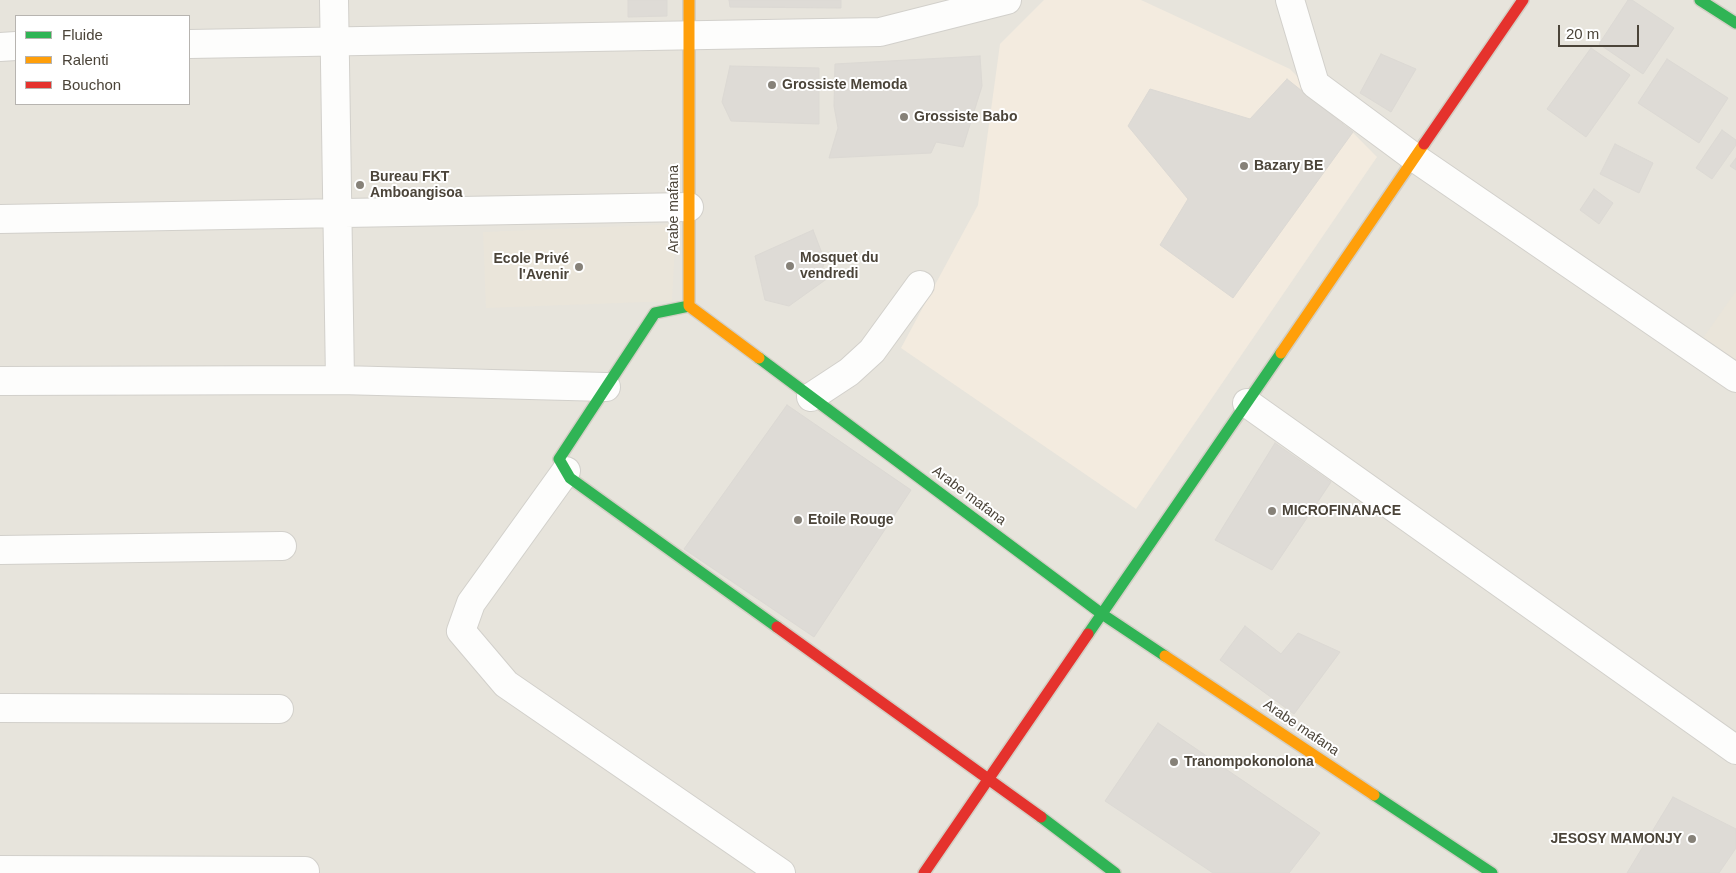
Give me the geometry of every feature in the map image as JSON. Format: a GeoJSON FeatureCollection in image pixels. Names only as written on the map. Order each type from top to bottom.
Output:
{"type":"FeatureCollection","features":[{"type":"Feature","properties":{"kind":"street"},"geometry":{"type":"LineString","coordinates":[[334,0],[340,380]]}},
{"type":"Feature","properties":{"kind":"street","name":"Arabe mafana"},"geometry":{"type":"LineString","coordinates":[[689,0],[689,306],[1102,614],[1492,873]]}},
{"type":"Feature","properties":{"kind":"street"},"geometry":{"type":"LineString","coordinates":[[190,44],[880,32],[1007,0]]}},
{"type":"Feature","properties":{"kind":"street"},"geometry":{"type":"LineString","coordinates":[[1290,0],[1315,84],[1415,158],[1736,378]]}},
{"type":"Feature","properties":{"kind":"street"},"geometry":{"type":"LineString","coordinates":[[924,873],[1523,0]]}},
{"type":"Feature","properties":{"kind":"street"},"geometry":{"type":"LineString","coordinates":[[1700,0],[1734,18]]}},
{"type":"Feature","properties":{"kind":"street"},"geometry":{"type":"LineString","coordinates":[[0,47],[15,46]]}},
{"type":"Feature","properties":{"kind":"street"},"geometry":{"type":"LineString","coordinates":[[0,219],[689,207]]}},
{"type":"Feature","properties":{"kind":"street"},"geometry":{"type":"LineString","coordinates":[[811,397],[849,372],[872,350],[920,285]]}},
{"type":"Feature","properties":{"kind":"street"},"geometry":{"type":"LineString","coordinates":[[689,306],[655,313],[559,459],[570,478],[989,779],[1115,873]]}},
{"type":"Feature","properties":{"kind":"street"},"geometry":{"type":"LineString","coordinates":[[0,381],[340,380],[606,387]]}},
{"type":"Feature","properties":{"kind":"street"},"geometry":{"type":"LineString","coordinates":[[1246,404],[1736,750]]}},
{"type":"Feature","properties":{"kind":"street"},"geometry":{"type":"LineString","coordinates":[[566,471],[471,603],[461,631],[506,684],[781,873]]}},
{"type":"Feature","properties":{"kind":"street"},"geometry":{"type":"LineString","coordinates":[[0,550],[282,546]]}},
{"type":"Feature","properties":{"kind":"street"},"geometry":{"type":"LineString","coordinates":[[0,708],[279,709]]}},
{"type":"Feature","properties":{"kind":"street"},"geometry":{"type":"LineString","coordinates":[[0,870],[305,871]]}},
{"type":"Feature","properties":{"kind":"shaded area"},"geometry":{"type":"Polygon","coordinates":[[[0,0],[1736,0],[1736,873],[0,873],[0,0]]]}},
{"type":"Feature","properties":{"kind":"shaded area"},"geometry":{"type":"Polygon","coordinates":[[[1044,0],[1141,0],[1290,69],[1377,157],[1136,509],[901,348],[978,205],[1000,44],[1044,0]]]}},
{"type":"Feature","properties":{"kind":"shaded area","name":"Ecole Privé l'Avenir"},"geometry":{"type":"Polygon","coordinates":[[[676,224],[672,301],[486,308],[483,232],[676,224]]]}},
{"type":"Feature","properties":{"kind":"shaded area"},"geometry":{"type":"Polygon","coordinates":[[[1736,291],[1736,360],[1703,338],[1736,291]]]}},
{"type":"Feature","properties":{"kind":"building"},"geometry":{"type":"Polygon","coordinates":[[[628,0],[667,0],[667,16],[628,17],[628,0]]]}},
{"type":"Feature","properties":{"kind":"building"},"geometry":{"type":"Polygon","coordinates":[[[729,0],[841,0],[841,8],[730,7],[729,0]]]}},
{"type":"Feature","properties":{"kind":"building"},"geometry":{"type":"Polygon","coordinates":[[[1628,0],[1632,0],[1674,28],[1643,74],[1599,44],[1628,0]]]}},
{"type":"Feature","properties":{"kind":"building"},"geometry":{"type":"Polygon","coordinates":[[[1591,48],[1630,75],[1586,137],[1547,109],[1591,48]]]}},
{"type":"Feature","properties":{"kind":"building"},"geometry":{"type":"Polygon","coordinates":[[[1381,54],[1416,69],[1391,112],[1360,93],[1381,54]]]}},
{"type":"Feature","properties":{"kind":"building","name":"Grossiste Babo"},"geometry":{"type":"Polygon","coordinates":[[[980,56],[982,86],[963,147],[936,142],[931,153],[829,158],[838,128],[834,106],[835,64],[980,56]]]}},
{"type":"Feature","properties":{"kind":"building"},"geometry":{"type":"Polygon","coordinates":[[[1667,59],[1728,98],[1699,143],[1638,103],[1667,59]]]}},
{"type":"Feature","properties":{"kind":"building","name":"Grossiste Memoda"},"geometry":{"type":"Polygon","coordinates":[[[730,66],[819,68],[819,124],[731,121],[722,102],[730,66]]]}},
{"type":"Feature","properties":{"kind":"building","name":"Bazary BE"},"geometry":{"type":"Polygon","coordinates":[[[1287,79],[1353,132],[1233,298],[1160,245],[1188,199],[1128,126],[1150,89],[1250,119],[1287,79]]]}},
{"type":"Feature","properties":{"kind":"building"},"geometry":{"type":"Polygon","coordinates":[[[1722,130],[1736,140],[1736,145],[1712,179],[1696,168],[1722,130]]]}},
{"type":"Feature","properties":{"kind":"building"},"geometry":{"type":"Polygon","coordinates":[[[1615,144],[1653,163],[1639,193],[1600,174],[1615,144]]]}},
{"type":"Feature","properties":{"kind":"building"},"geometry":{"type":"Polygon","coordinates":[[[1736,158],[1736,170],[1730,166],[1736,158]]]}},
{"type":"Feature","properties":{"kind":"building"},"geometry":{"type":"Polygon","coordinates":[[[1594,189],[1613,203],[1599,224],[1580,210],[1594,189]]]}},
{"type":"Feature","properties":{"kind":"building","name":"Mosquet du vendredi"},"geometry":{"type":"Polygon","coordinates":[[[813,230],[825,261],[822,270],[828,278],[789,306],[765,300],[755,256],[813,230]]]}},
{"type":"Feature","properties":{"kind":"building","name":"Etoile Rouge"},"geometry":{"type":"Polygon","coordinates":[[[787,405],[911,490],[814,637],[684,549],[787,405]]]}},
{"type":"Feature","properties":{"kind":"building","name":"MICROFINANACE"},"geometry":{"type":"Polygon","coordinates":[[[1275,443],[1331,482],[1272,570],[1215,540],[1275,443]]]}},
{"type":"Feature","properties":{"kind":"building"},"geometry":{"type":"Polygon","coordinates":[[[1245,626],[1281,654],[1298,633],[1340,652],[1294,714],[1220,660],[1245,626]]]}},
{"type":"Feature","properties":{"kind":"building","name":"Tranompokonolona"},"geometry":{"type":"Polygon","coordinates":[[[1158,723],[1320,833],[1289,873],[1213,873],[1105,801],[1158,723]]]}},
{"type":"Feature","properties":{"kind":"building","name":"JESOSY MAMONJY"},"geometry":{"type":"Polygon","coordinates":[[[1673,797],[1736,829],[1736,848],[1719,873],[1627,873],[1673,797]]]}},
{"type":"Feature","properties":{"kind":"traffic: fast"},"geometry":{"type":"LineString","coordinates":[[1700,0],[1736,23]]}},
{"type":"Feature","properties":{"kind":"traffic: fast"},"geometry":{"type":"LineString","coordinates":[[689,306],[655,313],[559,459],[570,478],[777,627]]}},
{"type":"Feature","properties":{"kind":"traffic: fast"},"geometry":{"type":"LineString","coordinates":[[1088,634],[1281,353]]}},
{"type":"Feature","properties":{"kind":"traffic: fast"},"geometry":{"type":"LineString","coordinates":[[759,358],[1102,614],[1165,656]]}},
{"type":"Feature","properties":{"kind":"traffic: fast"},"geometry":{"type":"LineString","coordinates":[[1374,795],[1492,873]]}},
{"type":"Feature","properties":{"kind":"traffic: fast"},"geometry":{"type":"LineString","coordinates":[[1041,817],[1115,873]]}},
{"type":"Feature","properties":{"kind":"traffic: slow"},"geometry":{"type":"LineString","coordinates":[[689,0],[689,306],[759,358]]}},
{"type":"Feature","properties":{"kind":"traffic: slow"},"geometry":{"type":"LineString","coordinates":[[1281,353],[1424,144]]}},
{"type":"Feature","properties":{"kind":"traffic: slow"},"geometry":{"type":"LineString","coordinates":[[1165,656],[1374,795]]}},
{"type":"Feature","properties":{"kind":"traffic: jam"},"geometry":{"type":"LineString","coordinates":[[1424,144],[1523,0]]}},
{"type":"Feature","properties":{"kind":"traffic: jam"},"geometry":{"type":"LineString","coordinates":[[777,627],[1041,817]]}},
{"type":"Feature","properties":{"kind":"traffic: jam"},"geometry":{"type":"LineString","coordinates":[[924,873],[1088,634]]}},
{"type":"Feature","properties":{"kind":"place","name":"Grossiste Memoda"},"geometry":{"type":"Point","coordinates":[772,85]}},
{"type":"Feature","properties":{"kind":"place","name":"Grossiste Babo"},"geometry":{"type":"Point","coordinates":[904,117]}},
{"type":"Feature","properties":{"kind":"place","name":"Bazary BE"},"geometry":{"type":"Point","coordinates":[1244,166]}},
{"type":"Feature","properties":{"kind":"place","name":"Bureau FKT Amboangisoa"},"geometry":{"type":"Point","coordinates":[360,185]}},
{"type":"Feature","properties":{"kind":"place","name":"Mosquet du vendredi"},"geometry":{"type":"Point","coordinates":[790,266]}},
{"type":"Feature","properties":{"kind":"place","name":"Ecole Privé l'Avenir"},"geometry":{"type":"Point","coordinates":[579,267]}},
{"type":"Feature","properties":{"kind":"place","name":"MICROFINANACE"},"geometry":{"type":"Point","coordinates":[1272,511]}},
{"type":"Feature","properties":{"kind":"place","name":"Etoile Rouge"},"geometry":{"type":"Point","coordinates":[798,520]}},
{"type":"Feature","properties":{"kind":"place","name":"Tranompokonolona"},"geometry":{"type":"Point","coordinates":[1174,762]}},
{"type":"Feature","properties":{"kind":"place","name":"JESOSY MAMONJY"},"geometry":{"type":"Point","coordinates":[1692,839]}}]}
